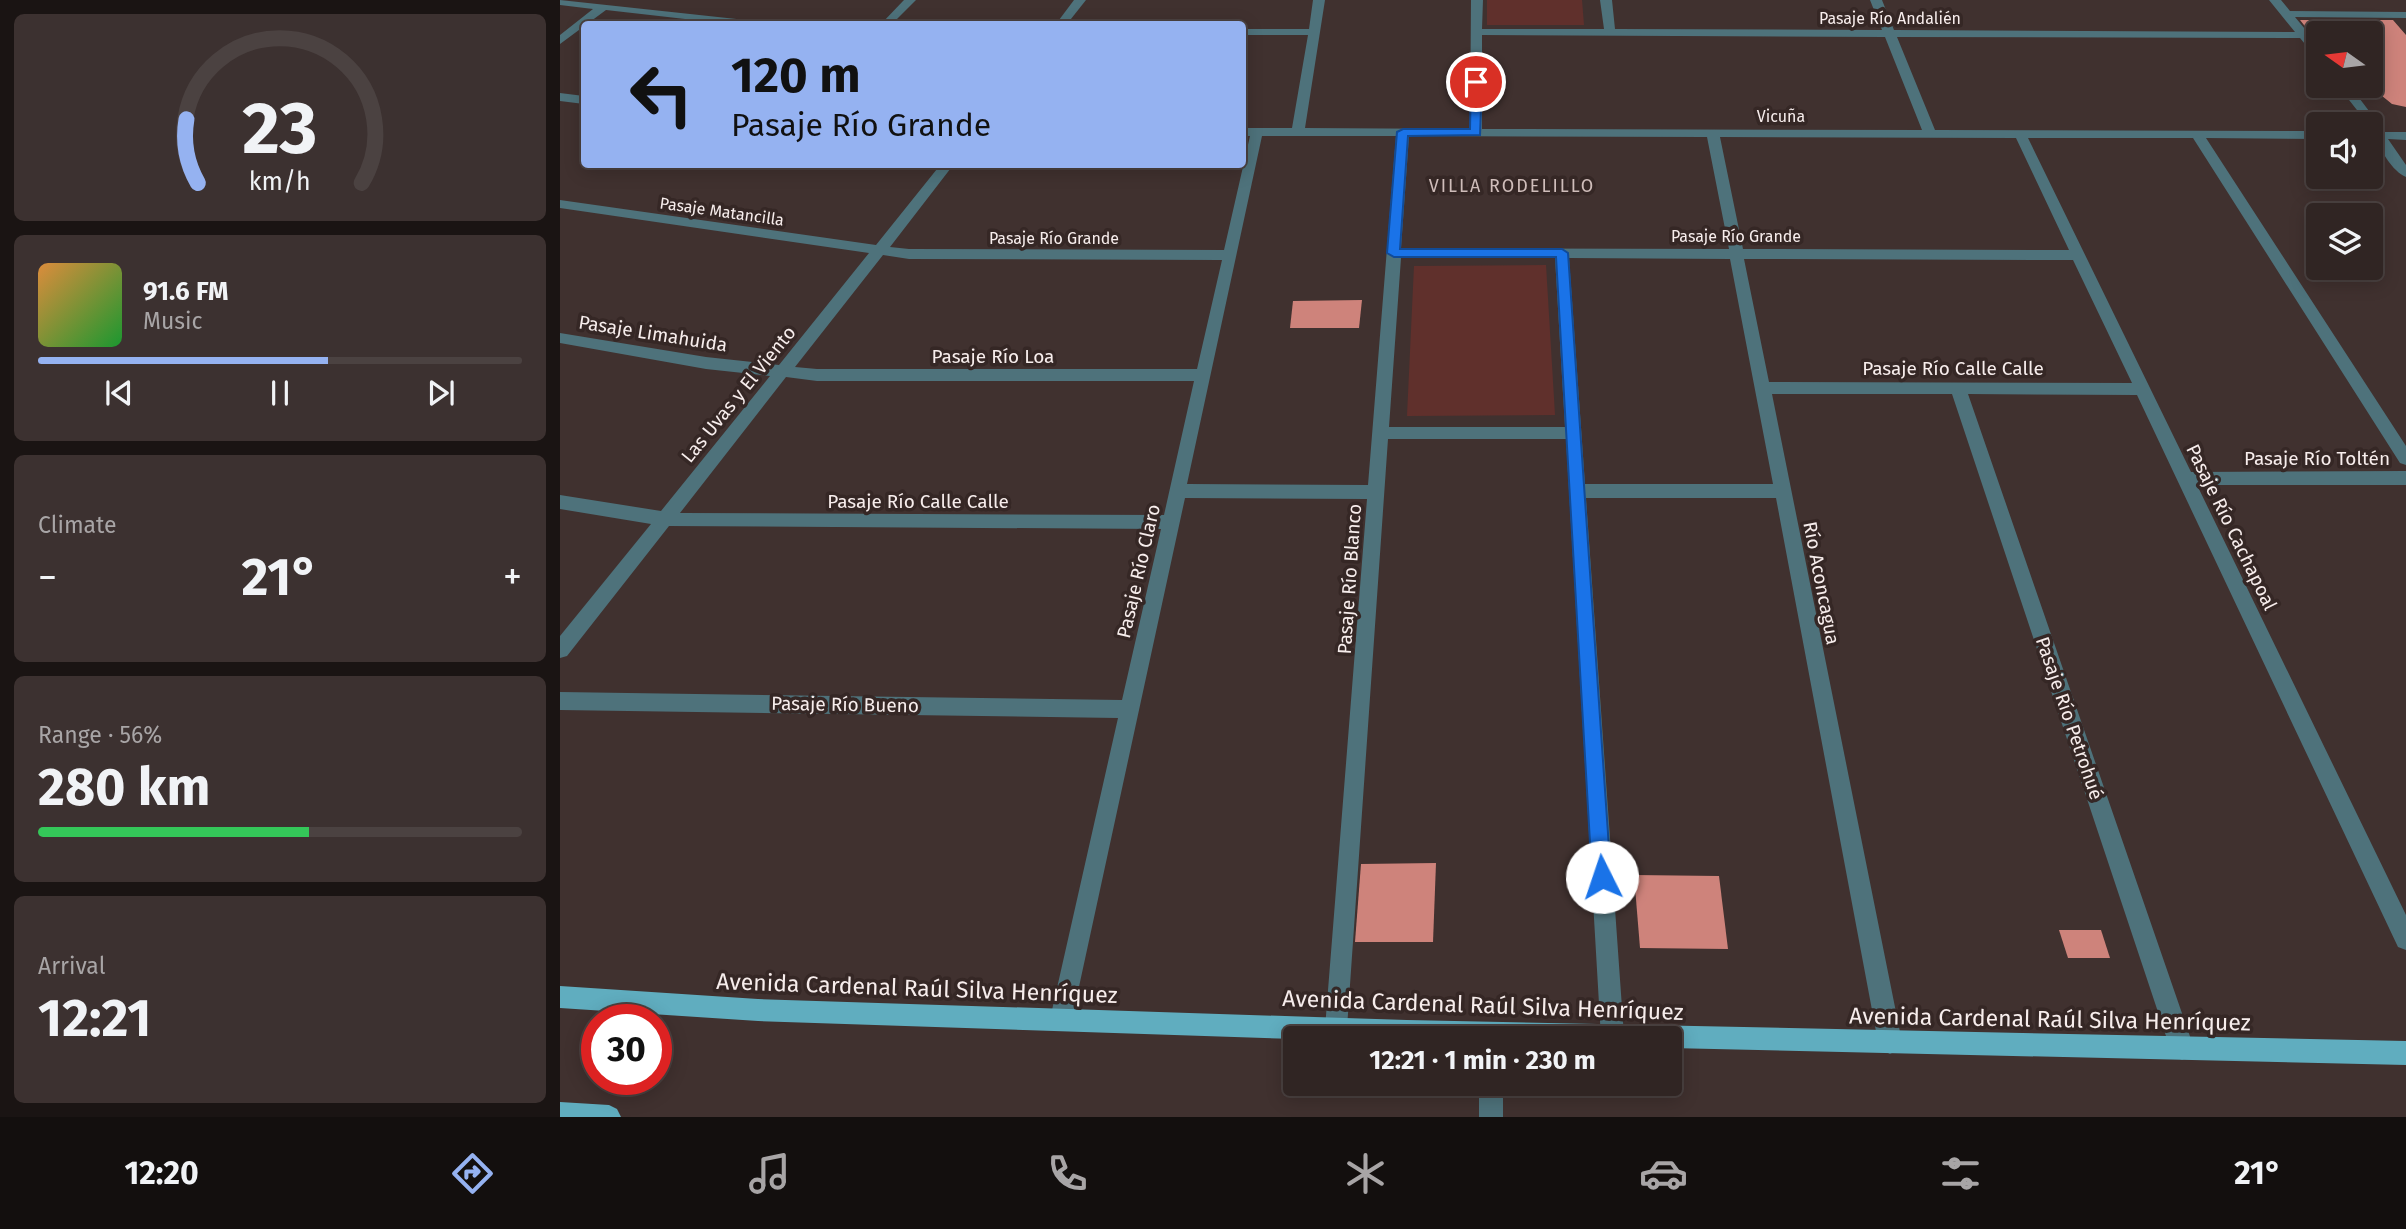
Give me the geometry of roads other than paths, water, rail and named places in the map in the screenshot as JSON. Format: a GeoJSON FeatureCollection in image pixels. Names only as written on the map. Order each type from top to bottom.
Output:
{"type":"FeatureCollection","features":[{"type":"Feature","properties":{"kind":"main road","name":"Avenida Cardenal Raúl Silva Henríquez"},"geometry":{"type":"LineString","coordinates":[[560,997],[758,1010],[1283,1026]]}},
{"type":"Feature","properties":{"kind":"main road","name":"Avenida Cardenal Raúl Silva Henríquez"},"geometry":{"type":"LineString","coordinates":[[1682,1038],[2406,1053]]}},
{"type":"Feature","properties":{"kind":"main road"},"geometry":{"type":"LineString","coordinates":[[560,1114],[608,1117]]}},
{"type":"Feature","properties":{"kind":"street"},"geometry":{"type":"LineString","coordinates":[[662,14],[679,0]]}},
{"type":"Feature","properties":{"kind":"street"},"geometry":{"type":"LineString","coordinates":[[889,21],[910,0]]}},
{"type":"Feature","properties":{"kind":"street"},"geometry":{"type":"LineString","coordinates":[[1063,21],[1080,0]]}},
{"type":"Feature","properties":{"kind":"street"},"geometry":{"type":"LineString","coordinates":[[1298,132],[1319,0]]}},
{"type":"Feature","properties":{"kind":"street"},"geometry":{"type":"LineString","coordinates":[[1476,132],[1477,0]]}},
{"type":"Feature","properties":{"kind":"street"},"geometry":{"type":"LineString","coordinates":[[1606,0],[1610,33]]}},
{"type":"Feature","properties":{"kind":"street"},"geometry":{"type":"LineString","coordinates":[[1876,0],[1930,134]]}},
{"type":"Feature","properties":{"kind":"street"},"geometry":{"type":"LineString","coordinates":[[2275,0],[2306,38]]}},
{"type":"Feature","properties":{"kind":"street"},"geometry":{"type":"LineString","coordinates":[[560,2],[727,21]]}},
{"type":"Feature","properties":{"kind":"street"},"geometry":{"type":"LineString","coordinates":[[585,21],[603,7]]}},
{"type":"Feature","properties":{"kind":"street"},"geometry":{"type":"LineString","coordinates":[[2287,14],[2406,15]]}},
{"type":"Feature","properties":{"kind":"street"},"geometry":{"type":"LineString","coordinates":[[560,41],[581,24]]}},
{"type":"Feature","properties":{"kind":"street"},"geometry":{"type":"LineString","coordinates":[[1246,32],[1314,32]]}},
{"type":"Feature","properties":{"kind":"street","name":"Pasaje Río Andalién"},"geometry":{"type":"LineString","coordinates":[[1477,33],[2304,35]]}},
{"type":"Feature","properties":{"kind":"street"},"geometry":{"type":"LineString","coordinates":[[560,97],[581,100]]}},
{"type":"Feature","properties":{"kind":"street","name":"Vicuña"},"geometry":{"type":"LineString","coordinates":[[1250,132],[2306,135]]}},
{"type":"Feature","properties":{"kind":"street","name":"Pasaje Río Claro"},"geometry":{"type":"LineString","coordinates":[[1246,157],[1250,132]]}},
{"type":"Feature","properties":{"kind":"street","name":"Pasaje Río Blanco"},"geometry":{"type":"LineString","coordinates":[[1336,1026],[1403,132]]}},
{"type":"Feature","properties":{"kind":"street","name":"Río Aconcagua"},"geometry":{"type":"LineString","coordinates":[[1713,133],[1890,1042]]}},
{"type":"Feature","properties":{"kind":"street","name":"Pasaje Río Cachapoal"},"geometry":{"type":"LineString","coordinates":[[2020,134],[2406,939]]}},
{"type":"Feature","properties":{"kind":"street"},"geometry":{"type":"LineString","coordinates":[[2197,135],[2406,459]]}},
{"type":"Feature","properties":{"kind":"street"},"geometry":{"type":"LineString","coordinates":[[2383,135],[2406,136]]}},
{"type":"Feature","properties":{"kind":"street"},"geometry":{"type":"LineString","coordinates":[[2383,144],[2406,173]]}},
{"type":"Feature","properties":{"kind":"street","name":"Las Uvas y El Viento"},"geometry":{"type":"LineString","coordinates":[[560,650],[945,168]]}},
{"type":"Feature","properties":{"kind":"street","name":"Pasaje Río Claro"},"geometry":{"type":"LineString","coordinates":[[1061,1020],[1230,255],[1244,168]]}},
{"type":"Feature","properties":{"kind":"street","name":"Pasaje Matancilla"},"geometry":{"type":"LineString","coordinates":[[560,205],[880,250]]}},
{"type":"Feature","properties":{"kind":"street","name":"Pasaje Río Grande"},"geometry":{"type":"LineString","coordinates":[[880,250],[937,256],[1230,255]]}},
{"type":"Feature","properties":{"kind":"street","name":"Pasaje Río Grande"},"geometry":{"type":"LineString","coordinates":[[1394,253],[2079,255]]}},
{"type":"Feature","properties":{"kind":"street"},"geometry":{"type":"LineString","coordinates":[[1562,253],[1611,1026]]}},
{"type":"Feature","properties":{"kind":"street","name":"Pasaje Limahuida"},"geometry":{"type":"LineString","coordinates":[[560,338],[706,363],[783,372]]}},
{"type":"Feature","properties":{"kind":"street","name":"Pasaje Río Loa"},"geometry":{"type":"LineString","coordinates":[[783,372],[845,376],[1203,375]]}},
{"type":"Feature","properties":{"kind":"street","name":"Pasaje Río Calle Calle"},"geometry":{"type":"LineString","coordinates":[[1762,388],[2143,389]]}},
{"type":"Feature","properties":{"kind":"street","name":"Pasaje Río Petrohué"},"geometry":{"type":"LineString","coordinates":[[1958,389],[2182,1048]]}},
{"type":"Feature","properties":{"kind":"street"},"geometry":{"type":"LineString","coordinates":[[1380,433],[1573,433]]}},
{"type":"Feature","properties":{"kind":"street","name":"Pasaje Río Toltén"},"geometry":{"type":"LineString","coordinates":[[2186,479],[2406,478]]}},
{"type":"Feature","properties":{"kind":"street"},"geometry":{"type":"LineString","coordinates":[[1178,491],[1376,492]]}},
{"type":"Feature","properties":{"kind":"street"},"geometry":{"type":"LineString","coordinates":[[1577,491],[1782,491]]}},
{"type":"Feature","properties":{"kind":"street","name":"Pasaje Río Calle Calle"},"geometry":{"type":"LineString","coordinates":[[560,502],[665,519],[747,522],[1171,522]]}},
{"type":"Feature","properties":{"kind":"street","name":"Pasaje Río Bueno"},"geometry":{"type":"LineString","coordinates":[[560,701],[1129,709]]}},
{"type":"Feature","properties":{"kind":"street"},"geometry":{"type":"LineString","coordinates":[[1491,1096],[1491,1117]]}},
{"type":"Feature","properties":{"kind":"district","name":"VILLA RODELILLO"},"geometry":{"type":"Point","coordinates":[1512,186]}}]}
